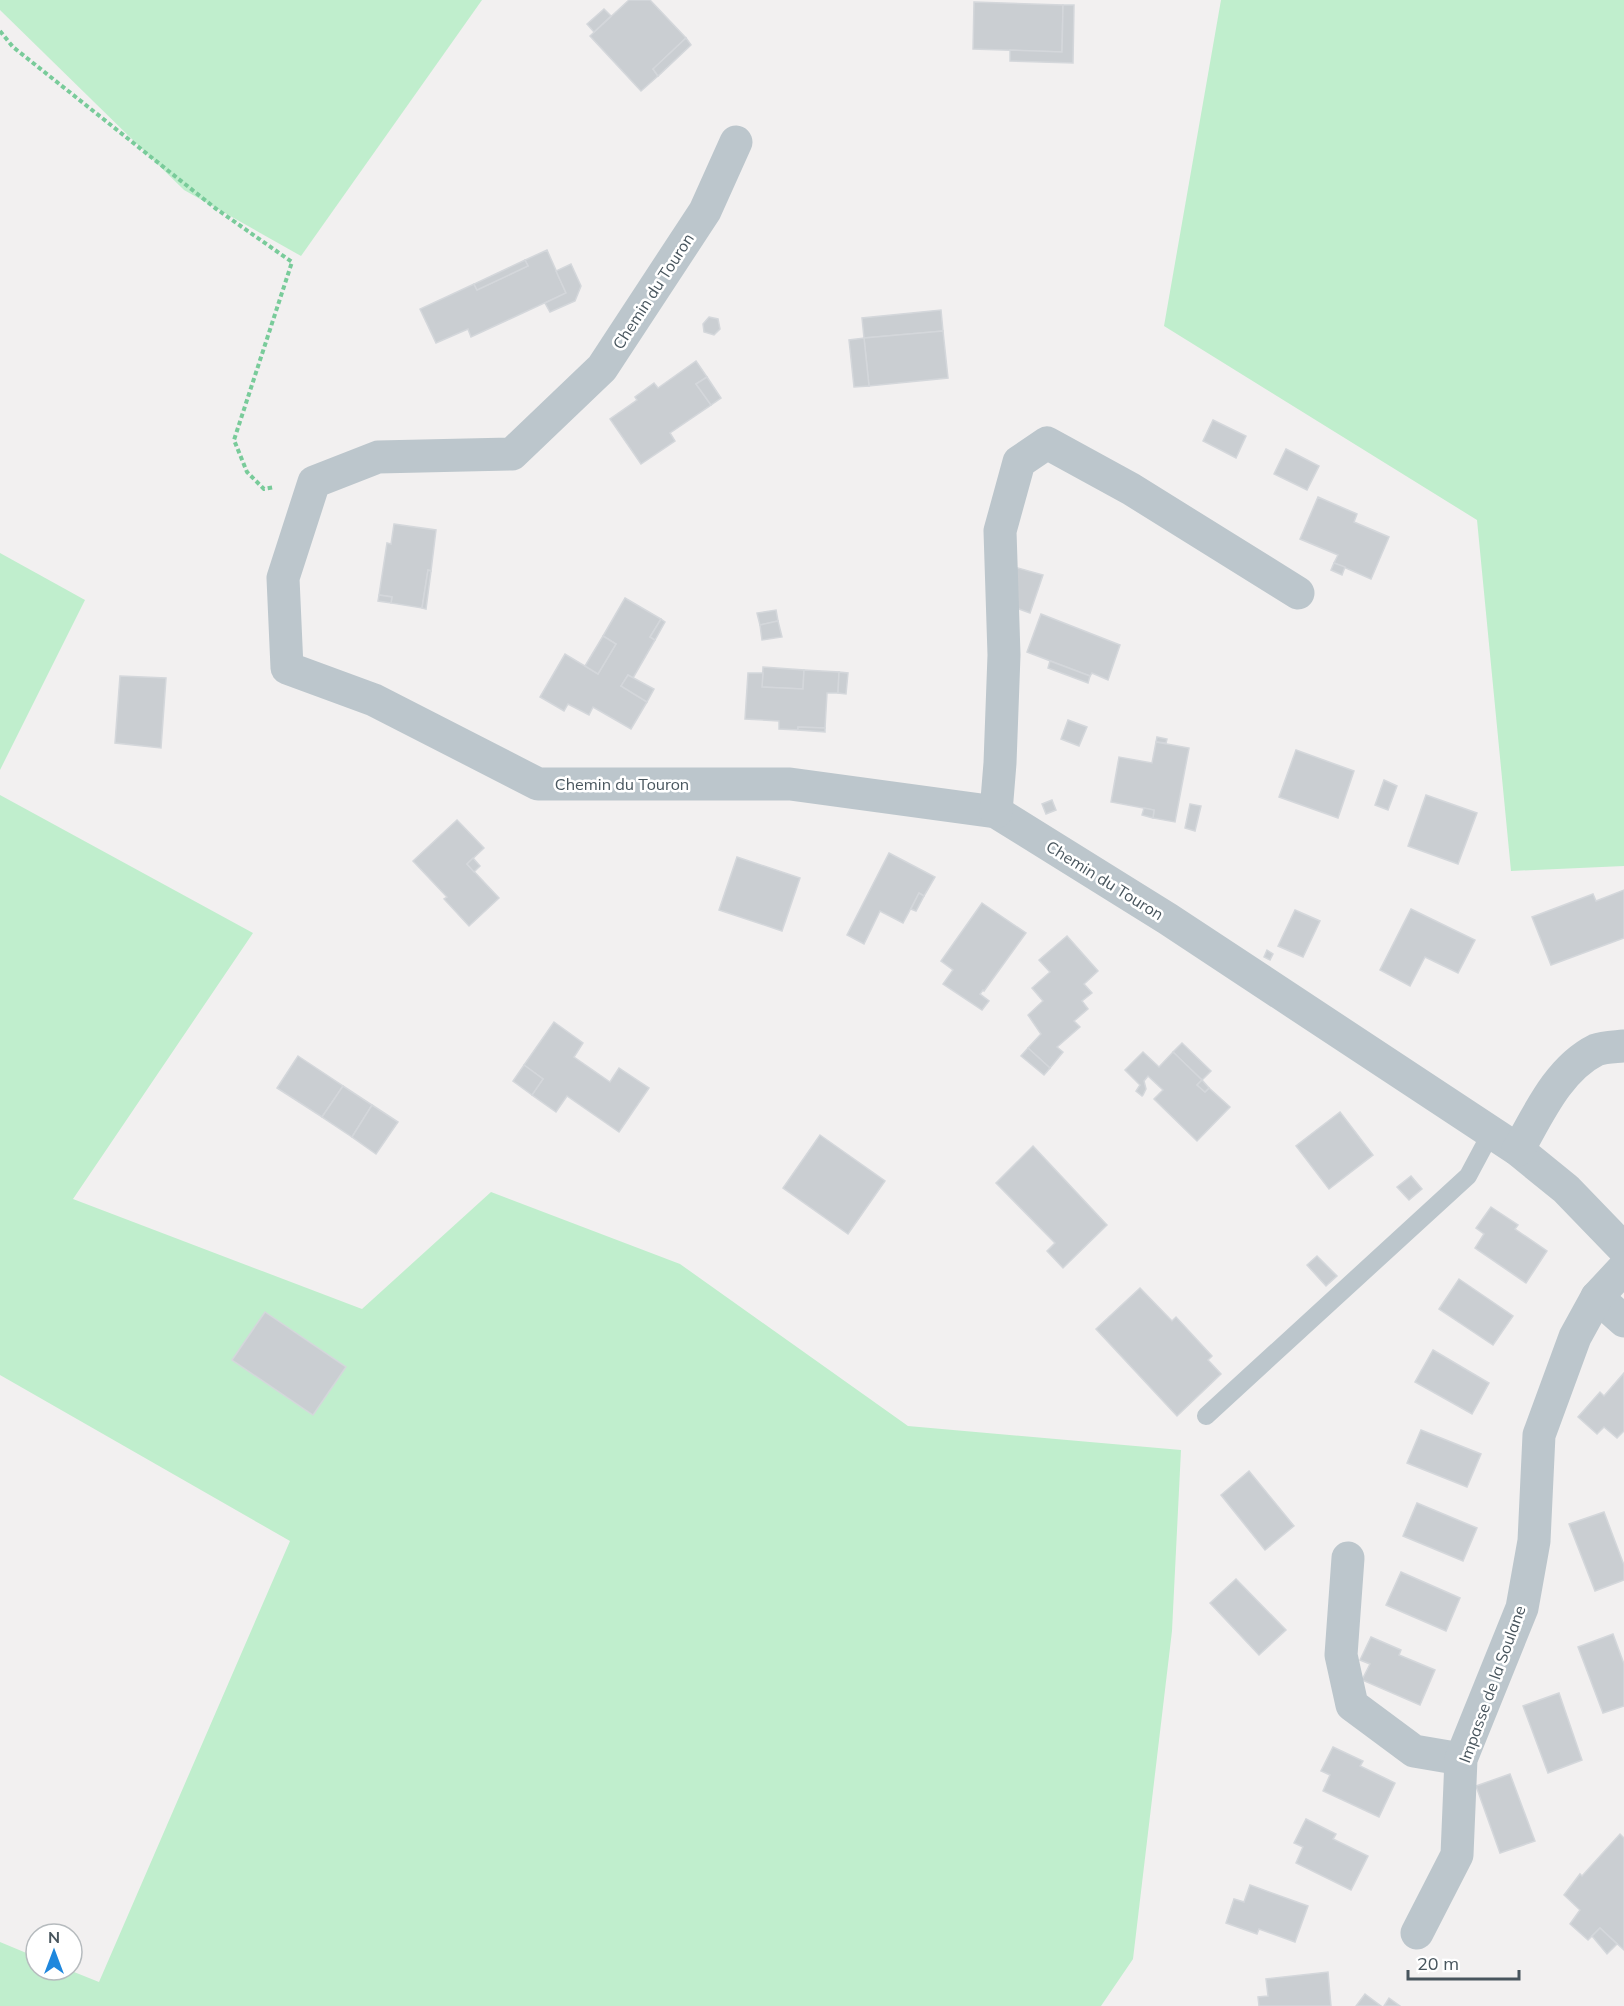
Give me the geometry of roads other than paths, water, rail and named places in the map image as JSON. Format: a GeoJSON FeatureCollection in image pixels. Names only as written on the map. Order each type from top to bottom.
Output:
{"type":"FeatureCollection","features":[{"type":"Feature","properties":{"kind":"street","name":"Chemin du Touron"},"geometry":{"type":"LineString","coordinates":[[736,142],[705,211],[602,368],[512,454],[378,457],[314,482],[284,578],[287,668],[374,700],[538,784],[790,784],[996,812],[1168,920],[1504,1141],[1566,1189],[1624,1249]]}},
{"type":"Feature","properties":{"kind":"street"},"geometry":{"type":"LineString","coordinates":[[996,812],[1004,655],[1000,531],[1019,462],[1047,443],[1131,489],[1298,593]]}},
{"type":"Feature","properties":{"kind":"street"},"geometry":{"type":"LineString","coordinates":[[1504,1141],[1553,1091],[1578,1061],[1598,1049],[1624,1046]]}},
{"type":"Feature","properties":{"kind":"street","name":"Impasse de la Soulane"},"geometry":{"type":"LineString","coordinates":[[1417,1933],[1457,1855],[1461,1759],[1522,1608],[1534,1541],[1539,1435],[1575,1337],[1597,1297],[1624,1268]]}},
{"type":"Feature","properties":{"kind":"street"},"geometry":{"type":"LineString","coordinates":[[1597,1297],[1624,1321]]}},
{"type":"Feature","properties":{"kind":"street"},"geometry":{"type":"LineString","coordinates":[[1348,1558],[1341,1655],[1352,1705],[1414,1751],[1461,1759]]}},
{"type":"Feature","properties":{"kind":"lane"},"geometry":{"type":"LineString","coordinates":[[1206,1416],[1504,1141]]}}]}
